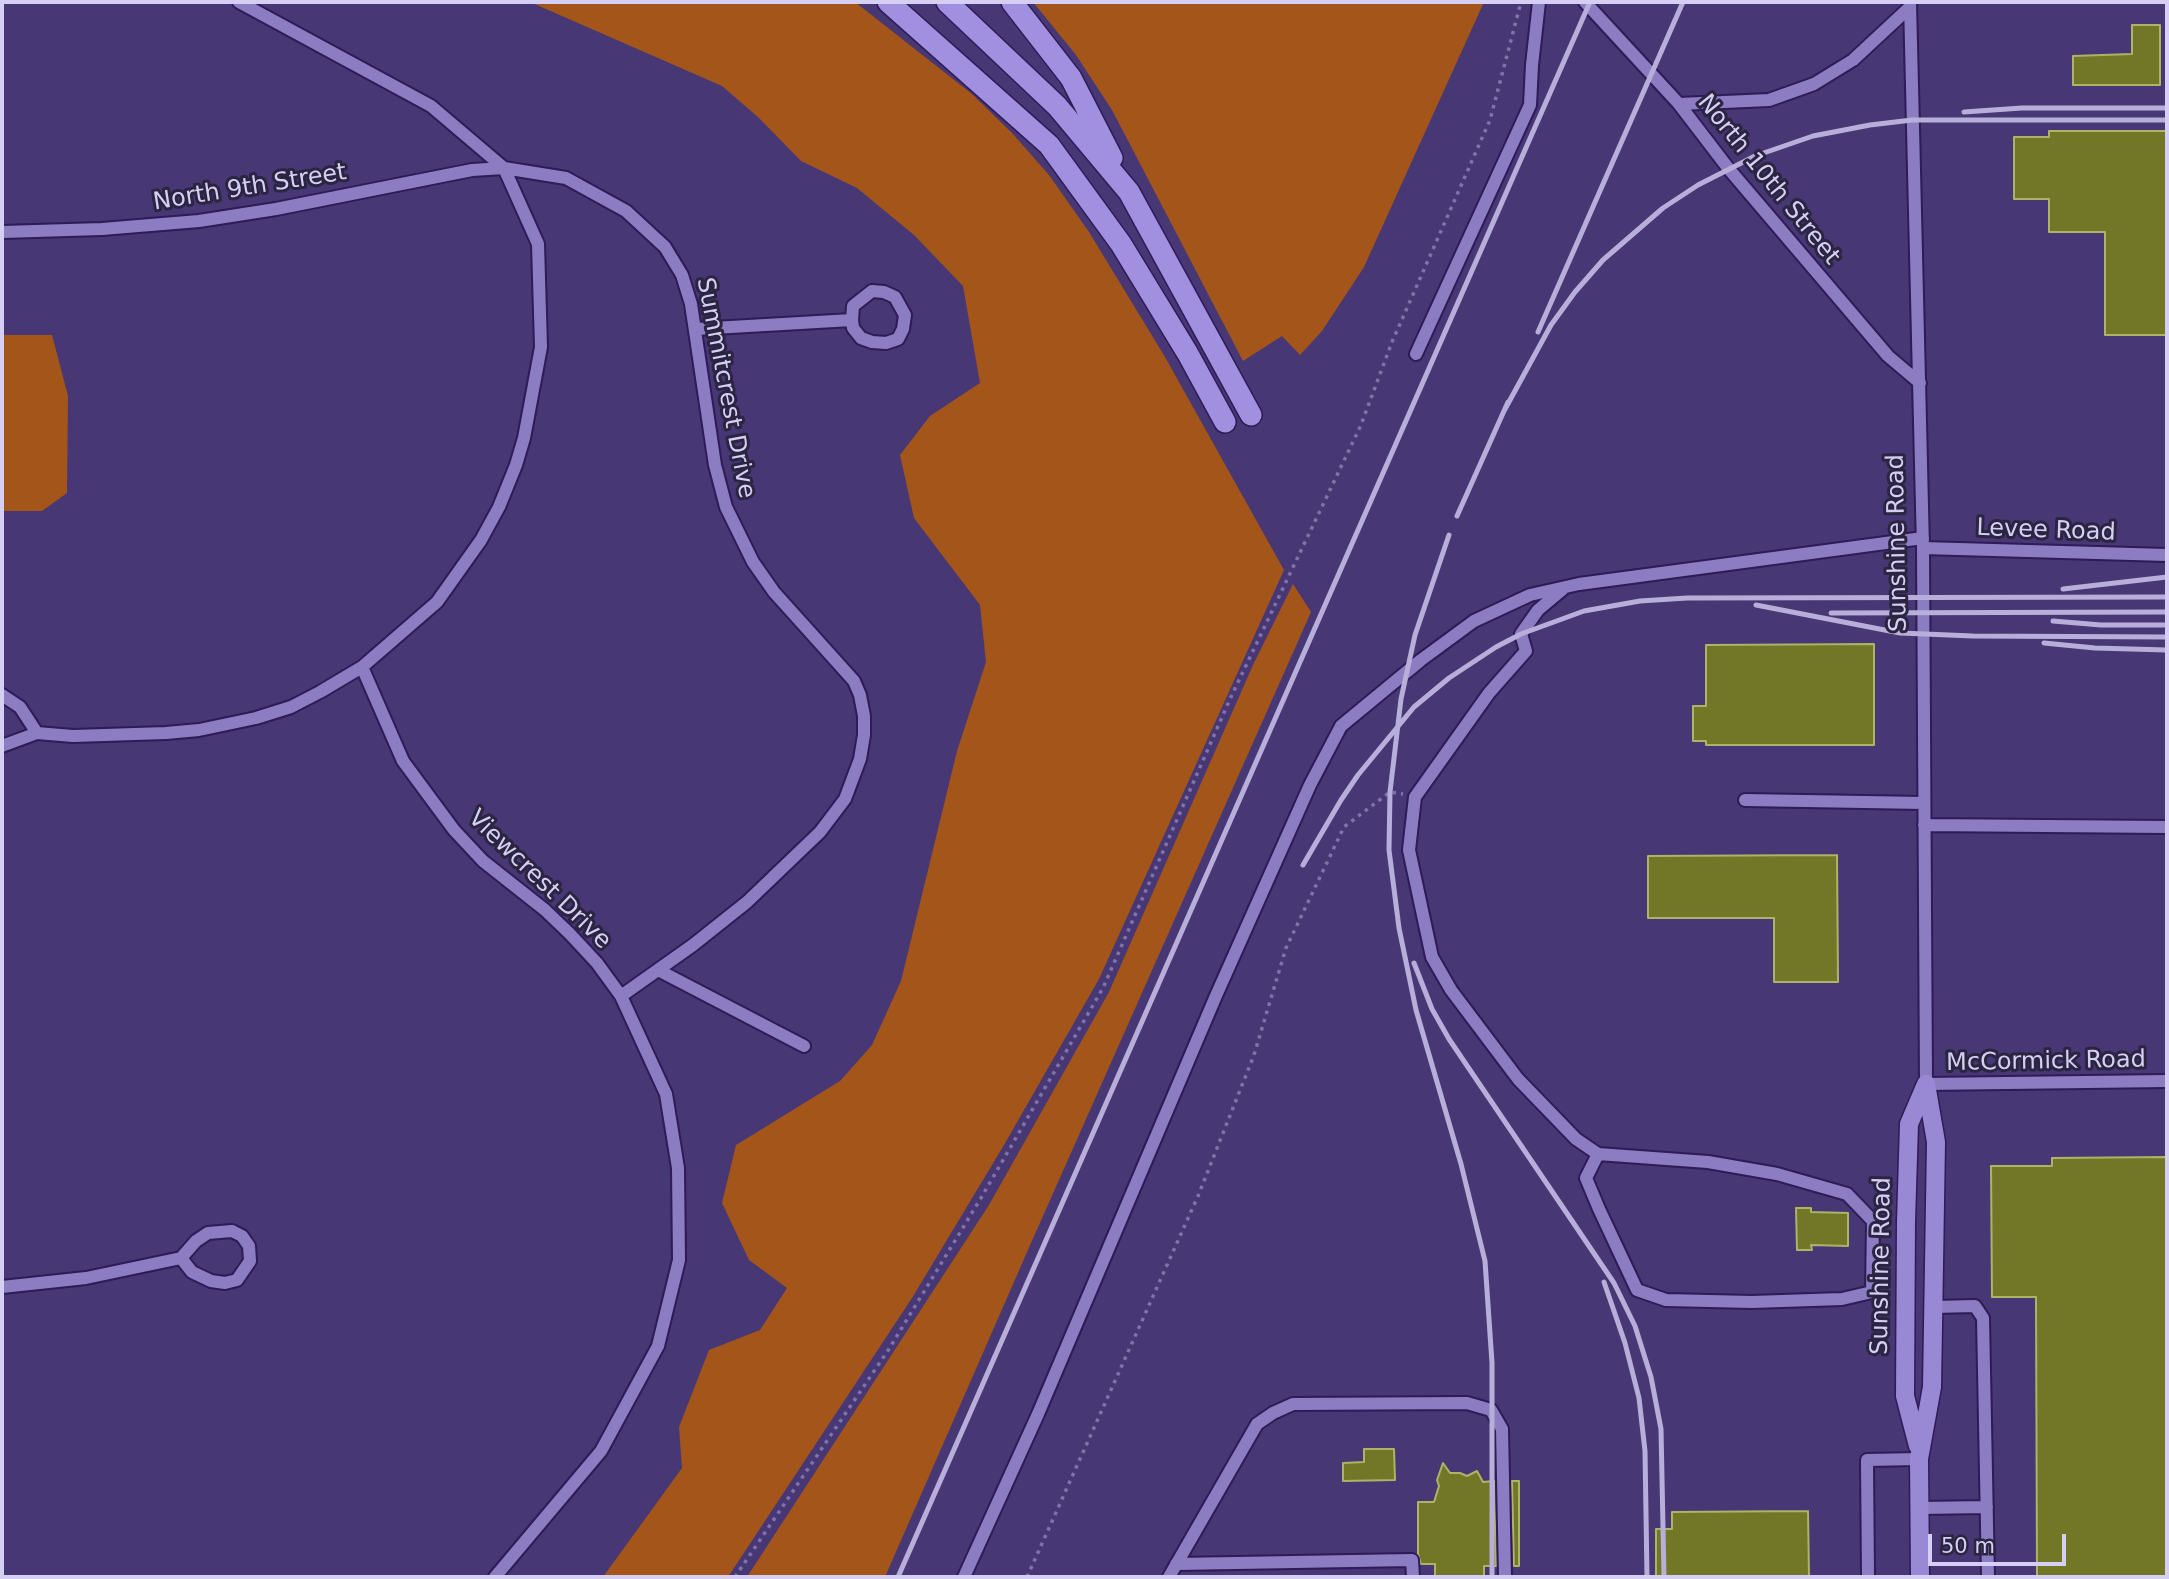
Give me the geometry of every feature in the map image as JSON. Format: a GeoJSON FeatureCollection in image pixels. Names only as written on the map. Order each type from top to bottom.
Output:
{"type":"FeatureCollection","features":[{"type":"Feature","properties":{"kind":"highway"},"geometry":{"type":"LineString","coordinates":[[888,2],[1049,145],[1121,244],[1188,354],[1225,422]]}},
{"type":"Feature","properties":{"kind":"highway"},"geometry":{"type":"LineString","coordinates":[[947,2],[1057,106],[1129,191]]}},
{"type":"Feature","properties":{"kind":"highway"},"geometry":{"type":"LineString","coordinates":[[1012,2],[1071,78],[1251,415]]}},
{"type":"Feature","properties":{"kind":"main road","name":"Sunshine Road"},"geometry":{"type":"LineString","coordinates":[[1919,1455],[1905,1396],[1906,1222],[1909,1124],[1926,1084]]}},
{"type":"Feature","properties":{"kind":"main road","name":"Sunshine Road"},"geometry":{"type":"LineString","coordinates":[[1920,1577],[1919,1455],[1932,1387],[1936,1142],[1926,1084]]}},
{"type":"Feature","properties":{"kind":"street"},"geometry":{"type":"LineString","coordinates":[[2,746],[37,733],[73,736],[166,733],[256,718],[291,707],[362,667],[437,602],[481,540],[499,507],[516,465],[524,438],[541,346],[538,244],[504,168],[431,106],[239,2]]}},
{"type":"Feature","properties":{"kind":"street"},"geometry":{"type":"LineString","coordinates":[[1416,354],[1530,104],[1539,2]]}},
{"type":"Feature","properties":{"kind":"street","name":"North 10th Street"},"geometry":{"type":"LineString","coordinates":[[1585,2],[1679,104],[1728,168],[1888,356],[1920,383]]}},
{"type":"Feature","properties":{"kind":"street"},"geometry":{"type":"LineString","coordinates":[[1679,104],[1769,100],[1814,84],[1853,60],[1910,4]]}},
{"type":"Feature","properties":{"kind":"street","name":"Sunshine Road"},"geometry":{"type":"LineString","coordinates":[[1910,4],[1923,543],[1926,1084]]}},
{"type":"Feature","properties":{"kind":"street","name":"North 9th Street"},"geometry":{"type":"LineString","coordinates":[[2,232],[102,229],[199,221],[276,209],[471,170],[504,168]]}},
{"type":"Feature","properties":{"kind":"street","name":"Summitcrest Drive"},"geometry":{"type":"LineString","coordinates":[[504,168],[566,178],[626,211],[664,247],[682,275],[696,329],[715,465],[726,507],[753,562],[774,592],[854,681],[864,716],[860,759],[845,799],[820,832],[747,902],[621,996]]}},
{"type":"Feature","properties":{"kind":"street"},"geometry":{"type":"LineString","coordinates":[[872,291],[895,297],[905,315],[898,339],[886,343],[861,338],[853,328],[852,320],[853,306],[872,291]]}},
{"type":"Feature","properties":{"kind":"street"},"geometry":{"type":"LineString","coordinates":[[696,329],[852,320]]}},
{"type":"Feature","properties":{"kind":"street","name":"Levee Road"},"geometry":{"type":"LineString","coordinates":[[964,1577],[1038,1414],[1310,785],[1334,739],[1351,717],[1420,660],[1474,621],[1530,595],[1566,586],[1923,543],[2167,555]]}},
{"type":"Feature","properties":{"kind":"street"},"geometry":{"type":"LineString","coordinates":[[1566,586],[1538,610],[1521,634],[1527,652],[1489,693],[1415,797],[1409,850],[1432,957],[1451,990],[1518,1079],[1576,1139],[1598,1154],[1709,1162],[1777,1174],[1847,1194],[1873,1221],[1872,1292],[1842,1299],[1752,1302],[1666,1300],[1637,1290],[1586,1178],[1598,1154]]}},
{"type":"Feature","properties":{"kind":"street","name":"Viewcrest Drive"},"geometry":{"type":"LineString","coordinates":[[362,667],[403,761],[454,830],[483,861],[545,909],[597,963],[621,996],[666,1094],[678,1168],[680,1260],[658,1346],[601,1451],[495,1577]]}},
{"type":"Feature","properties":{"kind":"street"},"geometry":{"type":"LineString","coordinates":[[2,695],[20,707],[37,733]]}},
{"type":"Feature","properties":{"kind":"street"},"geometry":{"type":"LineString","coordinates":[[1745,800],[1924,803]]}},
{"type":"Feature","properties":{"kind":"street"},"geometry":{"type":"LineString","coordinates":[[1924,825],[2167,827]]}},
{"type":"Feature","properties":{"kind":"street"},"geometry":{"type":"LineString","coordinates":[[658,970],[804,1046]]}},
{"type":"Feature","properties":{"kind":"street","name":"McCormick Road"},"geometry":{"type":"LineString","coordinates":[[1926,1084],[2167,1081]]}},
{"type":"Feature","properties":{"kind":"street"},"geometry":{"type":"LineString","coordinates":[[2,1287],[86,1278],[181,1258],[196,1241],[208,1233],[232,1231],[242,1236],[249,1246],[250,1261],[237,1280],[225,1283],[211,1281],[192,1272],[181,1258]]}},
{"type":"Feature","properties":{"kind":"street"},"geometry":{"type":"LineString","coordinates":[[1933,1307],[1975,1307],[1983,1318],[1988,1577]]}},
{"type":"Feature","properties":{"kind":"street"},"geometry":{"type":"LineString","coordinates":[[1169,1577],[1257,1424],[1273,1413],[1293,1404],[1467,1403],[1491,1410],[1502,1429],[1504,1577]]}},
{"type":"Feature","properties":{"kind":"street"},"geometry":{"type":"LineString","coordinates":[[1868,1577],[1867,1460],[1919,1455]]}},
{"type":"Feature","properties":{"kind":"street"},"geometry":{"type":"LineString","coordinates":[[1919,1508],[1987,1507]]}},
{"type":"Feature","properties":{"kind":"street"},"geometry":{"type":"LineString","coordinates":[[1176,1564],[1412,1560],[1412,1577]]}},
{"type":"Feature","properties":{"kind":"path"},"geometry":{"type":"LineString","coordinates":[[735,1577],[889,1349],[981,1198],[1103,988],[1230,699],[1361,425],[1392,342],[1490,120],[1521,2]]}},
{"type":"Feature","properties":{"kind":"path"},"geometry":{"type":"LineString","coordinates":[[1027,1577],[1198,1196],[1254,1055],[1286,948],[1344,827],[1390,792],[1415,797]]}},
{"type":"Feature","properties":{"kind":"shaded area"},"geometry":{"type":"Polygon","coordinates":[[[530,2],[855,2],[972,94],[1012,133],[1049,175],[1089,232],[1165,357],[1284,570],[1099,979],[912,1298],[728,1577],[603,1577],[682,1468],[679,1427],[709,1350],[760,1330],[787,1288],[749,1260],[722,1203],[736,1145],[840,1081],[872,1045],[901,981],[957,751],[986,662],[980,605],[914,518],[900,455],[930,416],[980,383],[963,286],[914,235],[857,188],[801,161],[759,118],[722,86],[530,2]]]}},
{"type":"Feature","properties":{"kind":"shaded area"},"geometry":{"type":"Polygon","coordinates":[[[1033,2],[1484,2],[1364,267],[1322,331],[1300,355],[1282,336],[1243,361],[1112,110],[1076,55],[1033,2]]]}},
{"type":"Feature","properties":{"kind":"shaded area"},"geometry":{"type":"Polygon","coordinates":[[[2,335],[52,335],[68,396],[67,493],[42,511],[2,511],[2,335]]]}},
{"type":"Feature","properties":{"kind":"shaded area"},"geometry":{"type":"Polygon","coordinates":[[[1293,584],[1311,612],[885,1577],[747,1577],[989,1205],[1109,992],[1253,665],[1293,584]]]}},
{"type":"Feature","properties":{"kind":"building"},"geometry":{"type":"Polygon","coordinates":[[[2132,25],[2160,25],[2160,85],[2073,85],[2073,56],[2132,54],[2132,25]]]}},
{"type":"Feature","properties":{"kind":"building"},"geometry":{"type":"Polygon","coordinates":[[[2049,131],[2167,131],[2167,335],[2105,335],[2105,232],[2049,232],[2049,199],[2014,199],[2014,137],[2049,137],[2049,131]]]}},
{"type":"Feature","properties":{"kind":"building"},"geometry":{"type":"Polygon","coordinates":[[[1874,644],[1874,745],[1706,745],[1706,741],[1693,741],[1693,706],[1706,706],[1706,645],[1874,644]]]}},
{"type":"Feature","properties":{"kind":"building"},"geometry":{"type":"Polygon","coordinates":[[[1837,855],[1838,982],[1774,982],[1774,918],[1648,918],[1648,856],[1837,855]]]}},
{"type":"Feature","properties":{"kind":"building"},"geometry":{"type":"Polygon","coordinates":[[[2167,1157],[2167,1577],[2037,1577],[2036,1297],[1992,1297],[1991,1166],[2052,1166],[2052,1158],[2167,1157]]]}},
{"type":"Feature","properties":{"kind":"building"},"geometry":{"type":"Polygon","coordinates":[[[1796,1208],[1811,1208],[1811,1212],[1848,1213],[1848,1246],[1811,1245],[1812,1250],[1797,1250],[1796,1208]]]}},
{"type":"Feature","properties":{"kind":"building"},"geometry":{"type":"Polygon","coordinates":[[[1364,1449],[1394,1449],[1395,1480],[1343,1481],[1343,1463],[1364,1462],[1364,1449]]]}},
{"type":"Feature","properties":{"kind":"building"},"geometry":{"type":"Polygon","coordinates":[[[1443,1463],[1450,1473],[1467,1476],[1477,1471],[1483,1482],[1494,1481],[1496,1566],[1484,1566],[1484,1577],[1435,1577],[1435,1564],[1421,1564],[1418,1554],[1418,1502],[1434,1502],[1443,1463]]]}},
{"type":"Feature","properties":{"kind":"building"},"geometry":{"type":"Polygon","coordinates":[[[1512,1481],[1519,1481],[1519,1566],[1514,1566],[1512,1481]]]}},
{"type":"Feature","properties":{"kind":"building"},"geometry":{"type":"Polygon","coordinates":[[[1808,1511],[1809,1577],[1656,1577],[1656,1529],[1672,1529],[1672,1512],[1808,1511]]]}},
{"type":"Feature","properties":{"kind":"railway"},"geometry":{"type":"LineString","coordinates":[[898,1577],[1590,2]]}},
{"type":"Feature","properties":{"kind":"railway"},"geometry":{"type":"LineString","coordinates":[[1538,332],[1683,2]]}},
{"type":"Feature","properties":{"kind":"railway"},"geometry":{"type":"LineString","coordinates":[[1964,112],[2022,108],[2167,108]]}},
{"type":"Feature","properties":{"kind":"railway"},"geometry":{"type":"LineString","coordinates":[[1504,411],[1551,325],[1603,260],[1663,208],[1698,185],[1755,156],[1813,136],[1912,120],[2167,120]]}},
{"type":"Feature","properties":{"kind":"railway"},"geometry":{"type":"LineString","coordinates":[[1457,516],[1508,402]]}},
{"type":"Feature","properties":{"kind":"railway"},"geometry":{"type":"LineString","coordinates":[[1449,535],[1415,635],[1401,699],[1390,792],[1389,850],[1399,928],[1416,1010],[1461,1164],[1485,1261],[1492,1363],[1492,1577]]}},
{"type":"Feature","properties":{"kind":"railway"},"geometry":{"type":"LineString","coordinates":[[2063,589],[2167,577]]}},
{"type":"Feature","properties":{"kind":"railway"},"geometry":{"type":"LineString","coordinates":[[1303,865],[1358,775],[1414,707],[1449,678],[1496,647],[1521,634],[1584,611],[1640,601],[1687,598],[2167,597]]}},
{"type":"Feature","properties":{"kind":"railway"},"geometry":{"type":"LineString","coordinates":[[1756,605],[1900,633],[2167,637]]}},
{"type":"Feature","properties":{"kind":"railway"},"geometry":{"type":"LineString","coordinates":[[1831,613],[2167,612]]}},
{"type":"Feature","properties":{"kind":"railway"},"geometry":{"type":"LineString","coordinates":[[2053,621],[2101,625],[2167,625]]}},
{"type":"Feature","properties":{"kind":"railway"},"geometry":{"type":"LineString","coordinates":[[2044,643],[2167,650]]}},
{"type":"Feature","properties":{"kind":"railway"},"geometry":{"type":"LineString","coordinates":[[1414,963],[1432,1009],[1449,1039],[1614,1283],[1635,1326],[1651,1377],[1661,1429],[1664,1577]]}},
{"type":"Feature","properties":{"kind":"railway"},"geometry":{"type":"LineString","coordinates":[[1604,1282],[1625,1343],[1639,1398],[1645,1451],[1647,1577]]}}]}
